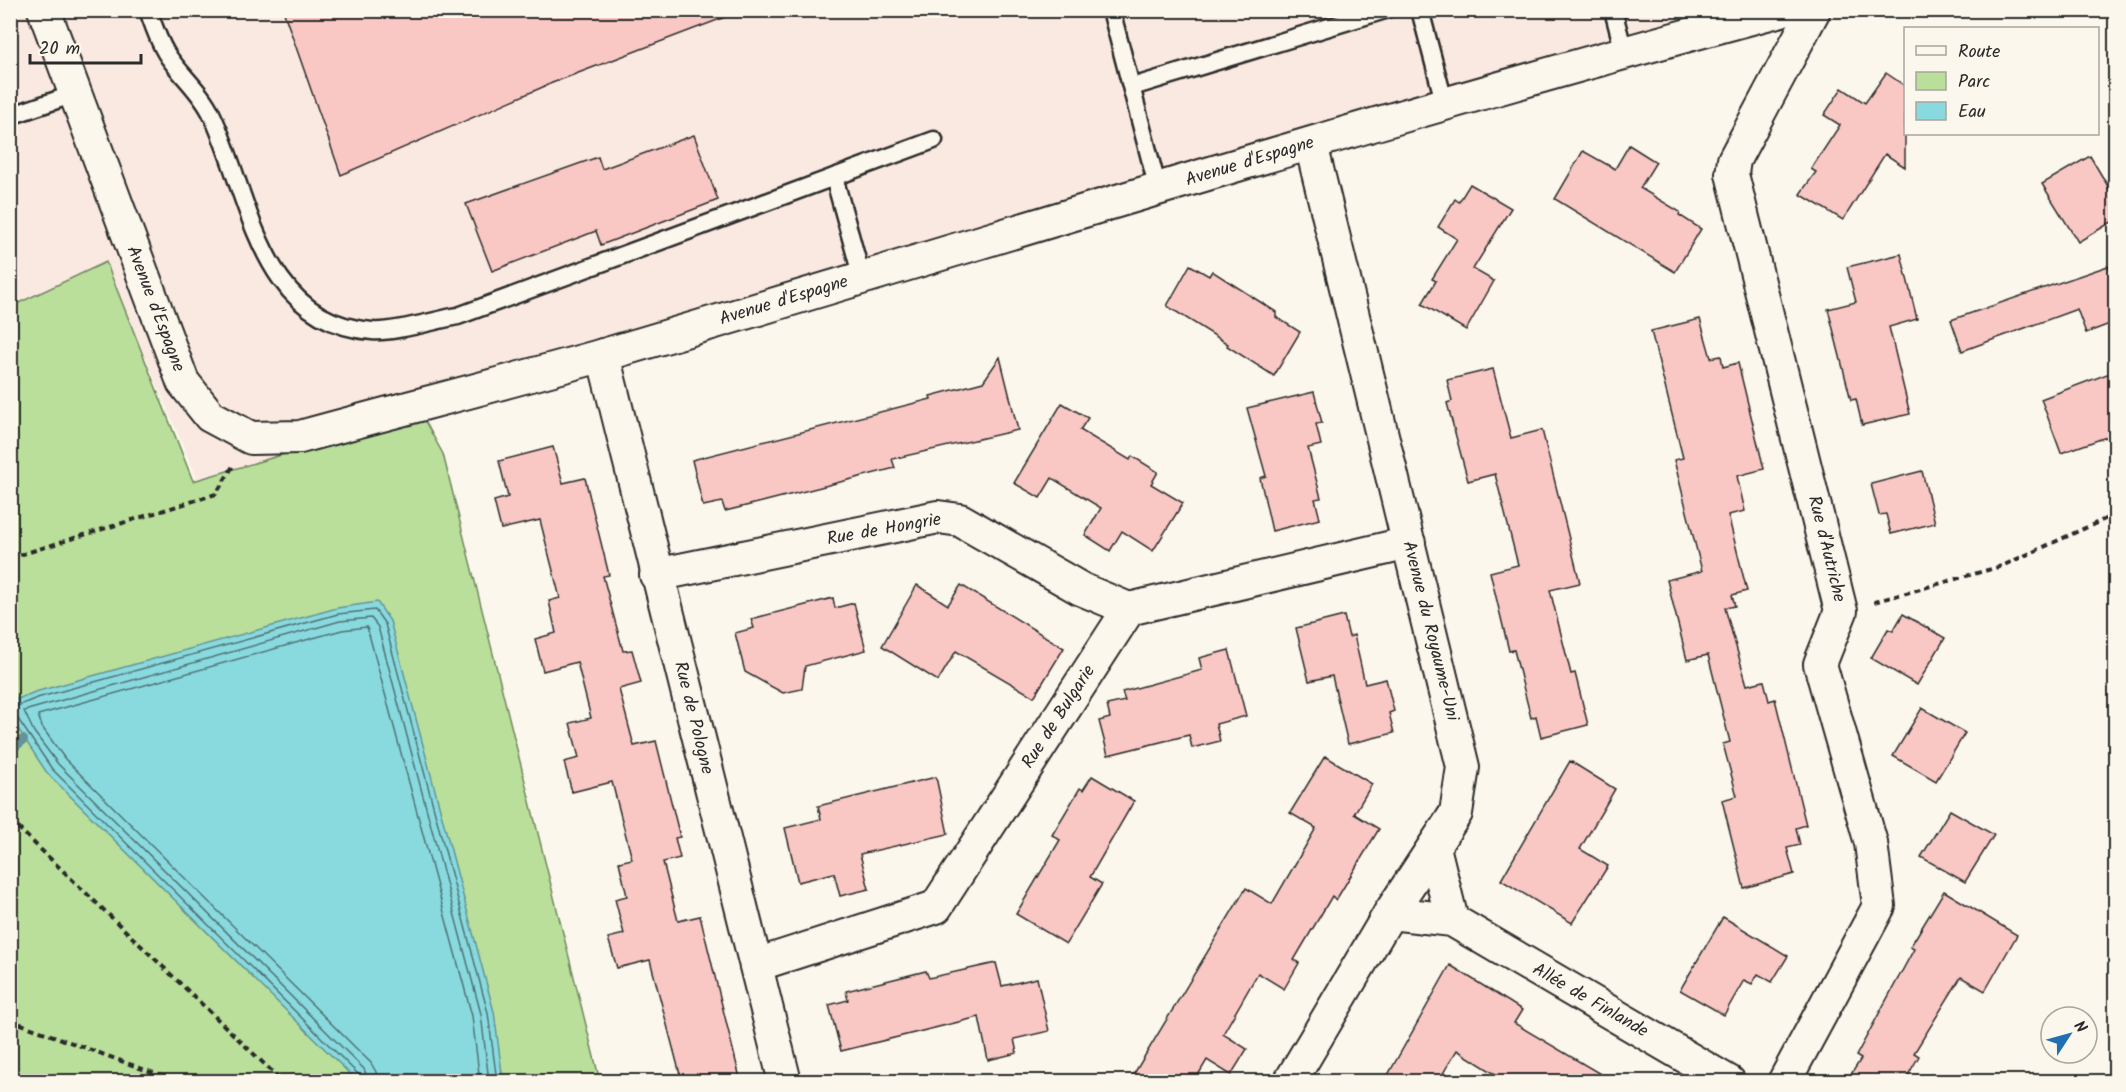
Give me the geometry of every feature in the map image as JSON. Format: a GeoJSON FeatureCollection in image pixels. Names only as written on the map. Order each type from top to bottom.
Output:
{"type":"FeatureCollection","features":[{"type":"Feature","properties":{"kind":"street","name":"Avenue d'Espagne"},"geometry":{"type":"LineString","coordinates":[[44,10],[183,382],[210,416],[251,438],[300,437],[603,355],[1624,52],[1782,10]]}},
{"type":"Feature","properties":{"kind":"street","name":"Rue d'Autriche"},"geometry":{"type":"LineString","coordinates":[[1784,1082],[1880,906],[1871,843],[1820,664],[1841,611],[1732,174],[1734,160],[1814,10]]}},
{"type":"Feature","properties":{"kind":"street","name":"Avenue du Royaume-Uni"},"geometry":{"type":"LineString","coordinates":[[1290,1082],[1390,913],[1456,813],[1463,767],[1311,144]]}},
{"type":"Feature","properties":{"kind":"street","name":"Rue de Pologne"},"geometry":{"type":"LineString","coordinates":[[603,355],[656,575],[785,1082]]}},
{"type":"Feature","properties":{"kind":"street","name":"Rue de Hongrie"},"geometry":{"type":"LineString","coordinates":[[656,575],[938,518],[960,520],[1081,589],[1129,609]]}},
{"type":"Feature","properties":{"kind":"street"},"geometry":{"type":"LineString","coordinates":[[1129,609],[1409,543]]}},
{"type":"Feature","properties":{"kind":"street","name":"Rue de Bulgarie"},"geometry":{"type":"LineString","coordinates":[[756,965],[936,906],[1129,609]]}},
{"type":"Feature","properties":{"kind":"street"},"geometry":{"type":"LineString","coordinates":[[1434,847],[1452,920]]}},
{"type":"Feature","properties":{"kind":"street","name":"Allée de Finlande"},"geometry":{"type":"LineString","coordinates":[[1390,913],[1452,920],[1729,1082]]}},
{"type":"Feature","properties":{"kind":"lane"},"geometry":{"type":"LineString","coordinates":[[148,10],[165,52],[212,113],[253,229],[279,279],[308,308],[342,327],[375,332],[458,316],[934,140]]}},
{"type":"Feature","properties":{"kind":"lane"},"geometry":{"type":"LineString","coordinates":[[1111,10],[1158,189]]}},
{"type":"Feature","properties":{"kind":"lane"},"geometry":{"type":"LineString","coordinates":[[1132,87],[1385,10]]}},
{"type":"Feature","properties":{"kind":"lane"},"geometry":{"type":"LineString","coordinates":[[1420,10],[1445,105]]}},
{"type":"Feature","properties":{"kind":"lane"},"geometry":{"type":"LineString","coordinates":[[1613,10],[1624,52]]}},
{"type":"Feature","properties":{"kind":"lane"},"geometry":{"type":"LineString","coordinates":[[10,116],[74,94]]}},
{"type":"Feature","properties":{"kind":"lane"},"geometry":{"type":"LineString","coordinates":[[834,177],[862,278]]}},
{"type":"Feature","properties":{"kind":"path"},"geometry":{"type":"LineString","coordinates":[[10,558],[216,494],[251,438]]}},
{"type":"Feature","properties":{"kind":"path"},"geometry":{"type":"LineString","coordinates":[[1841,611],[2002,566],[2115,514]]}},
{"type":"Feature","properties":{"kind":"path"},"geometry":{"type":"LineString","coordinates":[[10,820],[283,1082]]}},
{"type":"Feature","properties":{"kind":"path"},"geometry":{"type":"LineString","coordinates":[[10,1020],[178,1082]]}},
{"type":"Feature","properties":{"kind":"shaded area"},"geometry":{"type":"Polygon","coordinates":[[[10,11],[1819,11],[1531,90],[198,480],[106,266],[11,309],[10,11]]]}},
{"type":"Feature","properties":{"kind":"green space"},"geometry":{"type":"Polygon","coordinates":[[[106,262],[193,481],[421,414],[443,454],[600,1081],[11,1081],[10,307],[106,262]]]}},
{"type":"Feature","properties":{"kind":"water"},"geometry":{"type":"Polygon","coordinates":[[[377,602],[390,621],[494,1012],[503,1081],[357,1081],[47,773],[11,718],[11,707],[15,700],[35,692],[337,608],[377,602]]]}},
{"type":"Feature","properties":{"kind":"building"},"geometry":{"type":"Polygon","coordinates":[[[283,10],[736,10],[736,13],[552,83],[341,175],[283,10]]]}},
{"type":"Feature","properties":{"kind":"building"},"geometry":{"type":"Polygon","coordinates":[[[1886,73],[1904,85],[1905,167],[1885,154],[1843,220],[1800,194],[1816,172],[1811,169],[1840,125],[1824,115],[1842,88],[1865,103],[1886,73]]]}},
{"type":"Feature","properties":{"kind":"building"},"geometry":{"type":"Polygon","coordinates":[[[694,135],[718,200],[601,245],[596,231],[492,271],[466,204],[598,157],[602,169],[694,135]]]}},
{"type":"Feature","properties":{"kind":"building"},"geometry":{"type":"Polygon","coordinates":[[[1629,145],[1656,162],[1640,188],[1680,212],[1679,215],[1701,229],[1675,272],[1555,199],[1583,151],[1615,169],[1629,145]]]}},
{"type":"Feature","properties":{"kind":"building"},"geometry":{"type":"Polygon","coordinates":[[[2090,156],[2115,198],[2115,220],[2078,242],[2042,184],[2090,156]]]}},
{"type":"Feature","properties":{"kind":"building"},"geometry":{"type":"Polygon","coordinates":[[[1470,184],[1511,208],[1473,269],[1494,281],[1466,330],[1422,304],[1436,281],[1432,279],[1457,239],[1438,227],[1455,199],[1459,202],[1470,184]]]}},
{"type":"Feature","properties":{"kind":"building"},"geometry":{"type":"Polygon","coordinates":[[[1901,254],[1917,319],[1889,327],[1910,414],[1862,425],[1856,399],[1851,400],[1828,309],[1856,302],[1847,267],[1901,254]]]}},
{"type":"Feature","properties":{"kind":"building"},"geometry":{"type":"Polygon","coordinates":[[[1190,265],[1209,276],[1212,271],[1276,312],[1276,317],[1300,332],[1274,376],[1167,306],[1190,265]]]}},
{"type":"Feature","properties":{"kind":"building"},"geometry":{"type":"Polygon","coordinates":[[[2108,266],[2115,280],[2115,322],[2086,333],[2077,309],[1962,351],[1951,320],[2108,266]]]}},
{"type":"Feature","properties":{"kind":"building"},"geometry":{"type":"Polygon","coordinates":[[[1700,319],[1711,358],[1721,356],[1723,367],[1738,363],[1764,469],[1737,476],[1745,511],[1728,515],[1747,591],[1732,595],[1735,606],[1725,608],[1747,685],[1764,681],[1769,701],[1775,699],[1806,825],[1796,828],[1800,845],[1787,848],[1794,874],[1744,888],[1722,800],[1737,796],[1723,744],[1730,742],[1708,655],[1687,660],[1667,580],[1702,571],[1674,460],[1683,458],[1651,331],[1700,319]]]}},
{"type":"Feature","properties":{"kind":"building"},"geometry":{"type":"Polygon","coordinates":[[[1000,357],[1018,430],[892,459],[895,468],[725,511],[722,502],[703,506],[692,460],[931,399],[930,396],[983,382],[1000,357]]]}},
{"type":"Feature","properties":{"kind":"building"},"geometry":{"type":"Polygon","coordinates":[[[1493,369],[1511,438],[1542,430],[1580,583],[1550,590],[1571,674],[1575,673],[1588,725],[1541,737],[1536,716],[1531,718],[1514,650],[1509,651],[1490,572],[1518,565],[1495,474],[1468,481],[1447,403],[1452,401],[1447,380],[1493,369]]]}},
{"type":"Feature","properties":{"kind":"building"},"geometry":{"type":"Polygon","coordinates":[[[2115,371],[2115,434],[2061,453],[2041,399],[2115,371]]]}},
{"type":"Feature","properties":{"kind":"building"},"geometry":{"type":"Polygon","coordinates":[[[1314,392],[1322,423],[1316,424],[1321,445],[1308,448],[1321,498],[1315,499],[1320,519],[1272,531],[1260,478],[1266,476],[1247,408],[1314,392]]]}},
{"type":"Feature","properties":{"kind":"building"},"geometry":{"type":"Polygon","coordinates":[[[1062,403],[1088,418],[1080,430],[1130,460],[1132,456],[1158,472],[1151,484],[1183,503],[1153,551],[1122,531],[1110,551],[1085,535],[1101,508],[1052,478],[1040,498],[1014,483],[1062,403]]]}},
{"type":"Feature","properties":{"kind":"building"},"geometry":{"type":"Polygon","coordinates":[[[553,447],[563,483],[585,478],[609,575],[603,576],[623,651],[632,650],[641,683],[619,689],[634,746],[656,741],[680,837],[675,838],[680,858],[663,862],[678,921],[700,916],[741,1082],[682,1082],[650,960],[617,968],[608,938],[624,934],[615,899],[627,896],[619,862],[632,859],[612,782],[572,792],[564,762],[579,758],[570,723],[591,718],[577,662],[543,671],[535,639],[556,633],[549,601],[560,598],[540,520],[501,529],[494,501],[508,497],[499,461],[553,447]]]}},
{"type":"Feature","properties":{"kind":"building"},"geometry":{"type":"Polygon","coordinates":[[[1922,471],[1935,523],[1891,534],[1886,514],[1879,515],[1871,484],[1922,471]]]}},
{"type":"Feature","properties":{"kind":"building"},"geometry":{"type":"Polygon","coordinates":[[[917,585],[948,605],[961,585],[1064,648],[1034,697],[956,651],[938,681],[882,646],[917,585]]]}},
{"type":"Feature","properties":{"kind":"building"},"geometry":{"type":"Polygon","coordinates":[[[833,598],[835,608],[854,603],[866,650],[805,666],[802,689],[783,693],[745,672],[735,633],[754,628],[751,619],[833,598]]]}},
{"type":"Feature","properties":{"kind":"building"},"geometry":{"type":"Polygon","coordinates":[[[1903,614],[1945,638],[1917,685],[1871,658],[1888,629],[1893,631],[1903,614]]]}},
{"type":"Feature","properties":{"kind":"building"},"geometry":{"type":"Polygon","coordinates":[[[1344,616],[1349,637],[1354,635],[1365,684],[1386,679],[1394,711],[1389,713],[1394,733],[1348,744],[1332,676],[1309,681],[1296,628],[1344,616]]]}},
{"type":"Feature","properties":{"kind":"building"},"geometry":{"type":"Polygon","coordinates":[[[1229,650],[1246,716],[1216,724],[1220,741],[1192,748],[1189,735],[1108,755],[1099,721],[1110,718],[1107,705],[1125,701],[1122,692],[1202,670],[1199,658],[1229,650]]]}},
{"type":"Feature","properties":{"kind":"building"},"geometry":{"type":"Polygon","coordinates":[[[1922,708],[1965,733],[1936,781],[1893,756],[1922,708]]]}},
{"type":"Feature","properties":{"kind":"building"},"geometry":{"type":"Polygon","coordinates":[[[1325,756],[1372,784],[1354,814],[1379,829],[1336,900],[1332,896],[1294,960],[1299,963],[1284,989],[1258,973],[1223,1034],[1247,1049],[1231,1075],[1207,1060],[1194,1082],[1129,1082],[1246,888],[1272,904],[1316,828],[1290,813],[1325,756]]]}},
{"type":"Feature","properties":{"kind":"building"},"geometry":{"type":"Polygon","coordinates":[[[1570,761],[1615,789],[1580,849],[1608,866],[1572,923],[1501,880],[1570,761]]]}},
{"type":"Feature","properties":{"kind":"building"},"geometry":{"type":"Polygon","coordinates":[[[1092,776],[1134,801],[1090,877],[1102,884],[1066,944],[1016,914],[1060,840],[1052,835],[1080,788],[1083,790],[1092,776]]]}},
{"type":"Feature","properties":{"kind":"building"},"geometry":{"type":"Polygon","coordinates":[[[936,777],[948,834],[860,854],[869,889],[840,896],[834,873],[798,882],[785,828],[821,819],[818,806],[936,777]]]}},
{"type":"Feature","properties":{"kind":"building"},"geometry":{"type":"Polygon","coordinates":[[[1950,810],[1994,835],[1965,882],[1921,857],[1950,810]]]}},
{"type":"Feature","properties":{"kind":"building"},"geometry":{"type":"Polygon","coordinates":[[[1944,891],[2017,935],[1985,991],[1961,977],[1914,1053],[1919,1056],[1904,1082],[1846,1082],[1861,1059],[1856,1056],[1914,949],[1910,947],[1944,891]]]}},
{"type":"Feature","properties":{"kind":"building"},"geometry":{"type":"Polygon","coordinates":[[[1723,917],[1788,956],[1772,982],[1758,974],[1752,984],[1744,980],[1724,1015],[1680,990],[1723,917]]]}},
{"type":"Feature","properties":{"kind":"building"},"geometry":{"type":"Polygon","coordinates":[[[996,963],[1002,986],[1037,978],[1049,1031],[1014,1039],[1017,1053],[988,1060],[979,1017],[841,1051],[829,1005],[848,1000],[846,991],[926,971],[929,978],[996,963]]]}},
{"type":"Feature","properties":{"kind":"building"},"geometry":{"type":"Polygon","coordinates":[[[1450,965],[1522,1010],[1514,1023],[1614,1082],[1508,1082],[1457,1050],[1438,1082],[1384,1082],[1450,965]]]}},
{"type":"Feature","properties":{"kind":"waterway"},"geometry":{"type":"LineString","coordinates":[[10,750],[23,740]]}}]}
